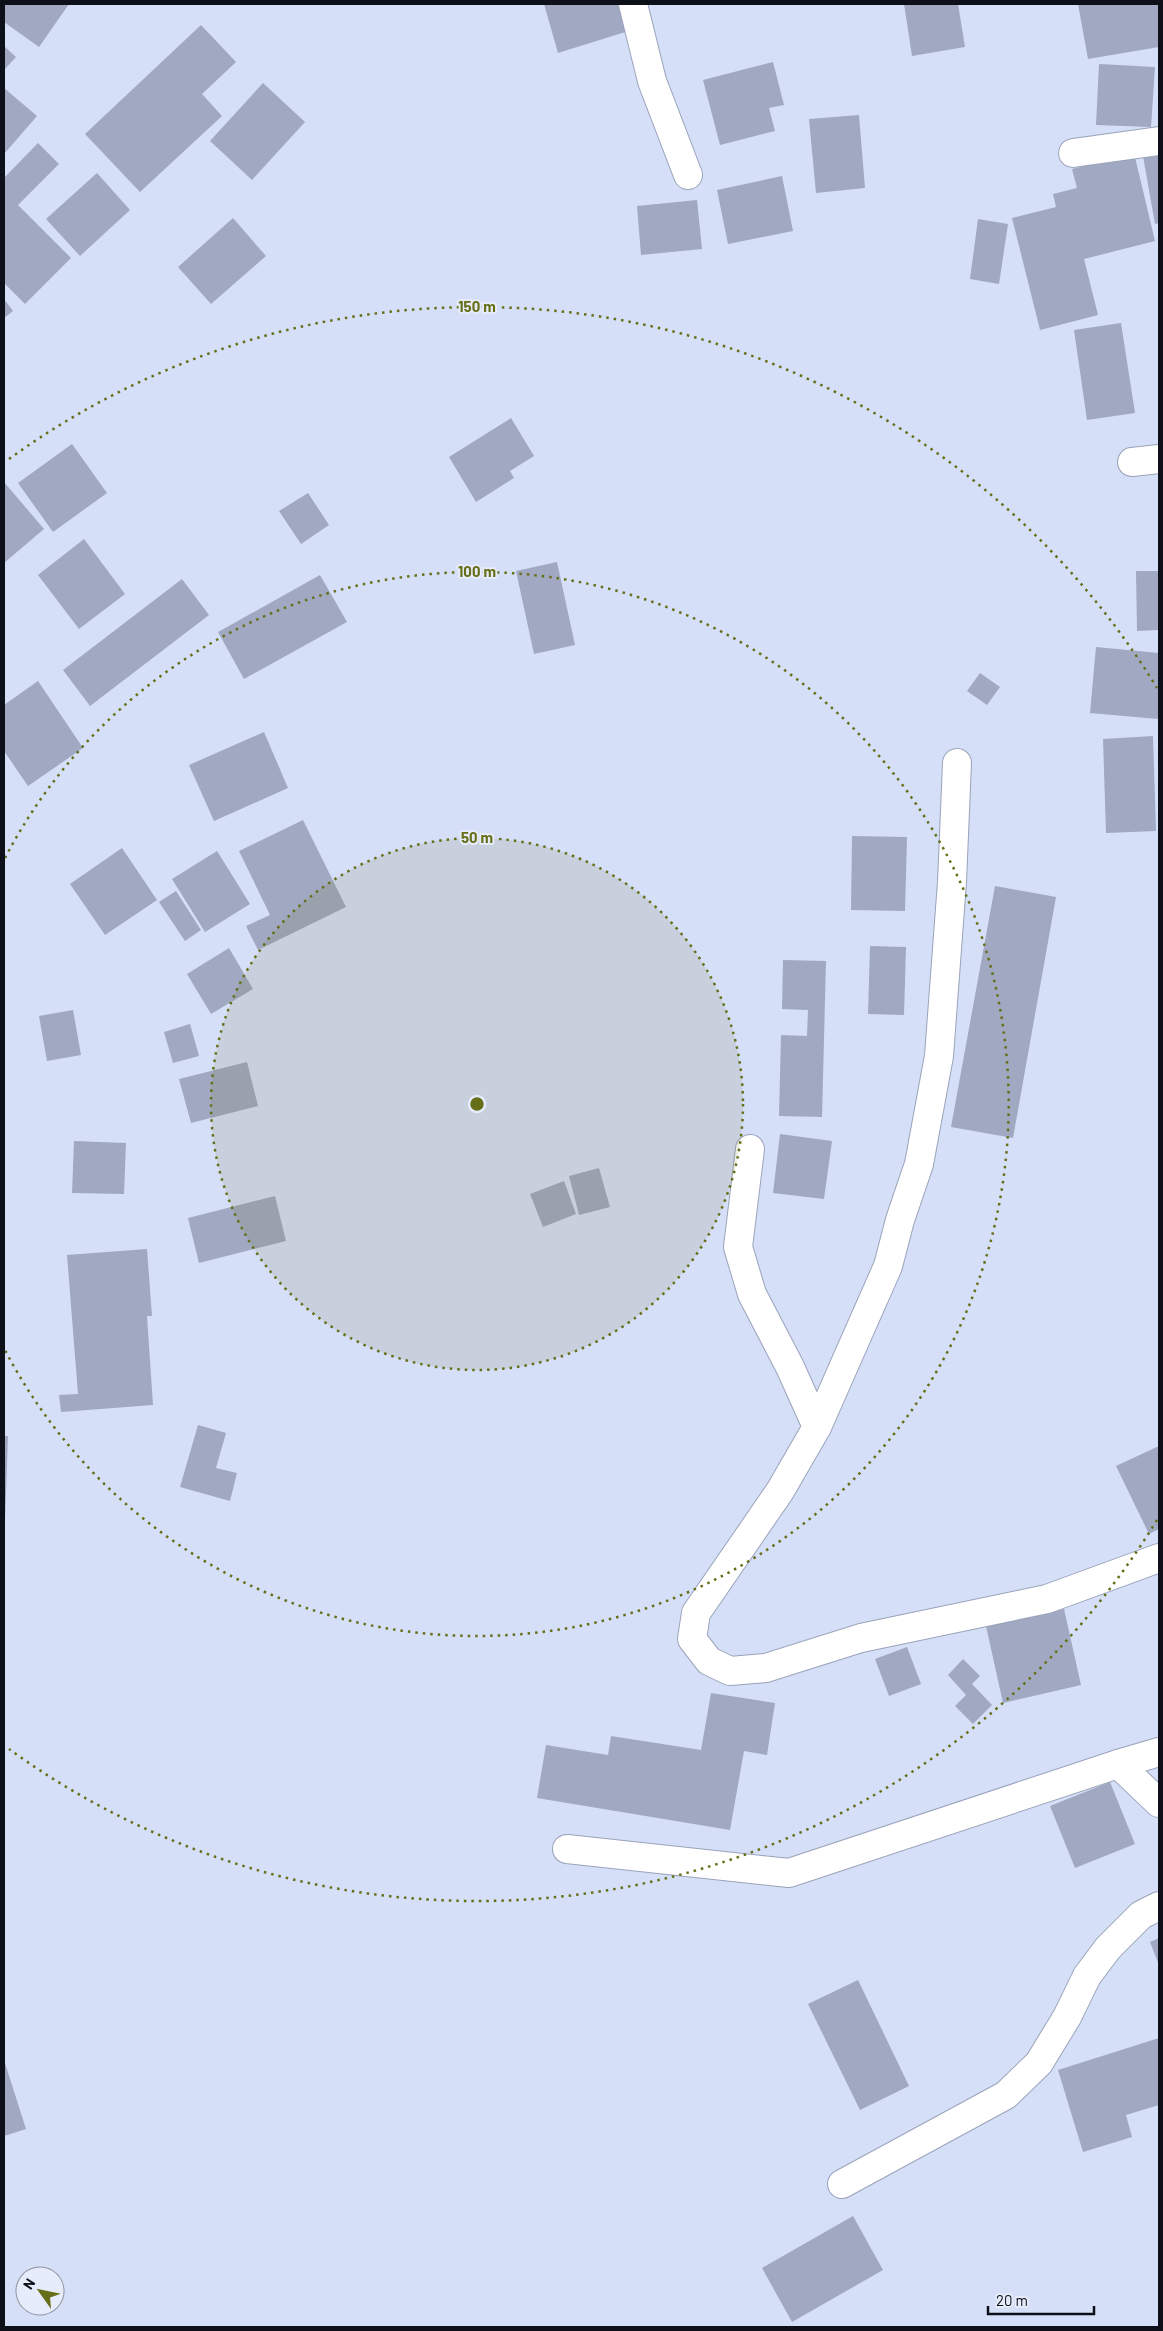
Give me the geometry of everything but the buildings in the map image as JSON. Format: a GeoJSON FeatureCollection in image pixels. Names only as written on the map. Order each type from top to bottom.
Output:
{"type":"FeatureCollection","features":[{"type":"Feature","properties":{"kind":"street"},"geometry":{"type":"LineString","coordinates":[[633,4],[652,81],[688,175]]}},
{"type":"Feature","properties":{"kind":"street"},"geometry":{"type":"LineString","coordinates":[[1073,153],[1159,141]]}},
{"type":"Feature","properties":{"kind":"street"},"geometry":{"type":"LineString","coordinates":[[1132,462],[1159,459]]}},
{"type":"Feature","properties":{"kind":"street"},"geometry":{"type":"LineString","coordinates":[[957,763],[952,882],[939,1056],[918,1164],[888,1266],[817,1427],[780,1491],[696,1614],[692,1639],[709,1661],[730,1671],[766,1668],[861,1638],[1046,1599],[1159,1558]]}},
{"type":"Feature","properties":{"kind":"street"},"geometry":{"type":"LineString","coordinates":[[750,1149],[738,1246],[752,1294],[790,1367],[817,1427]]}},
{"type":"Feature","properties":{"kind":"street"},"geometry":{"type":"LineString","coordinates":[[567,1849],[789,1873],[1159,1752]]}},
{"type":"Feature","properties":{"kind":"street"},"geometry":{"type":"LineString","coordinates":[[1118,1764],[1159,1803]]}},
{"type":"Feature","properties":{"kind":"street"},"geometry":{"type":"LineString","coordinates":[[842,2184],[1006,2095],[1040,2063],[1067,2017],[1087,1976],[1108,1948],[1141,1915],[1159,1906]]}}]}
